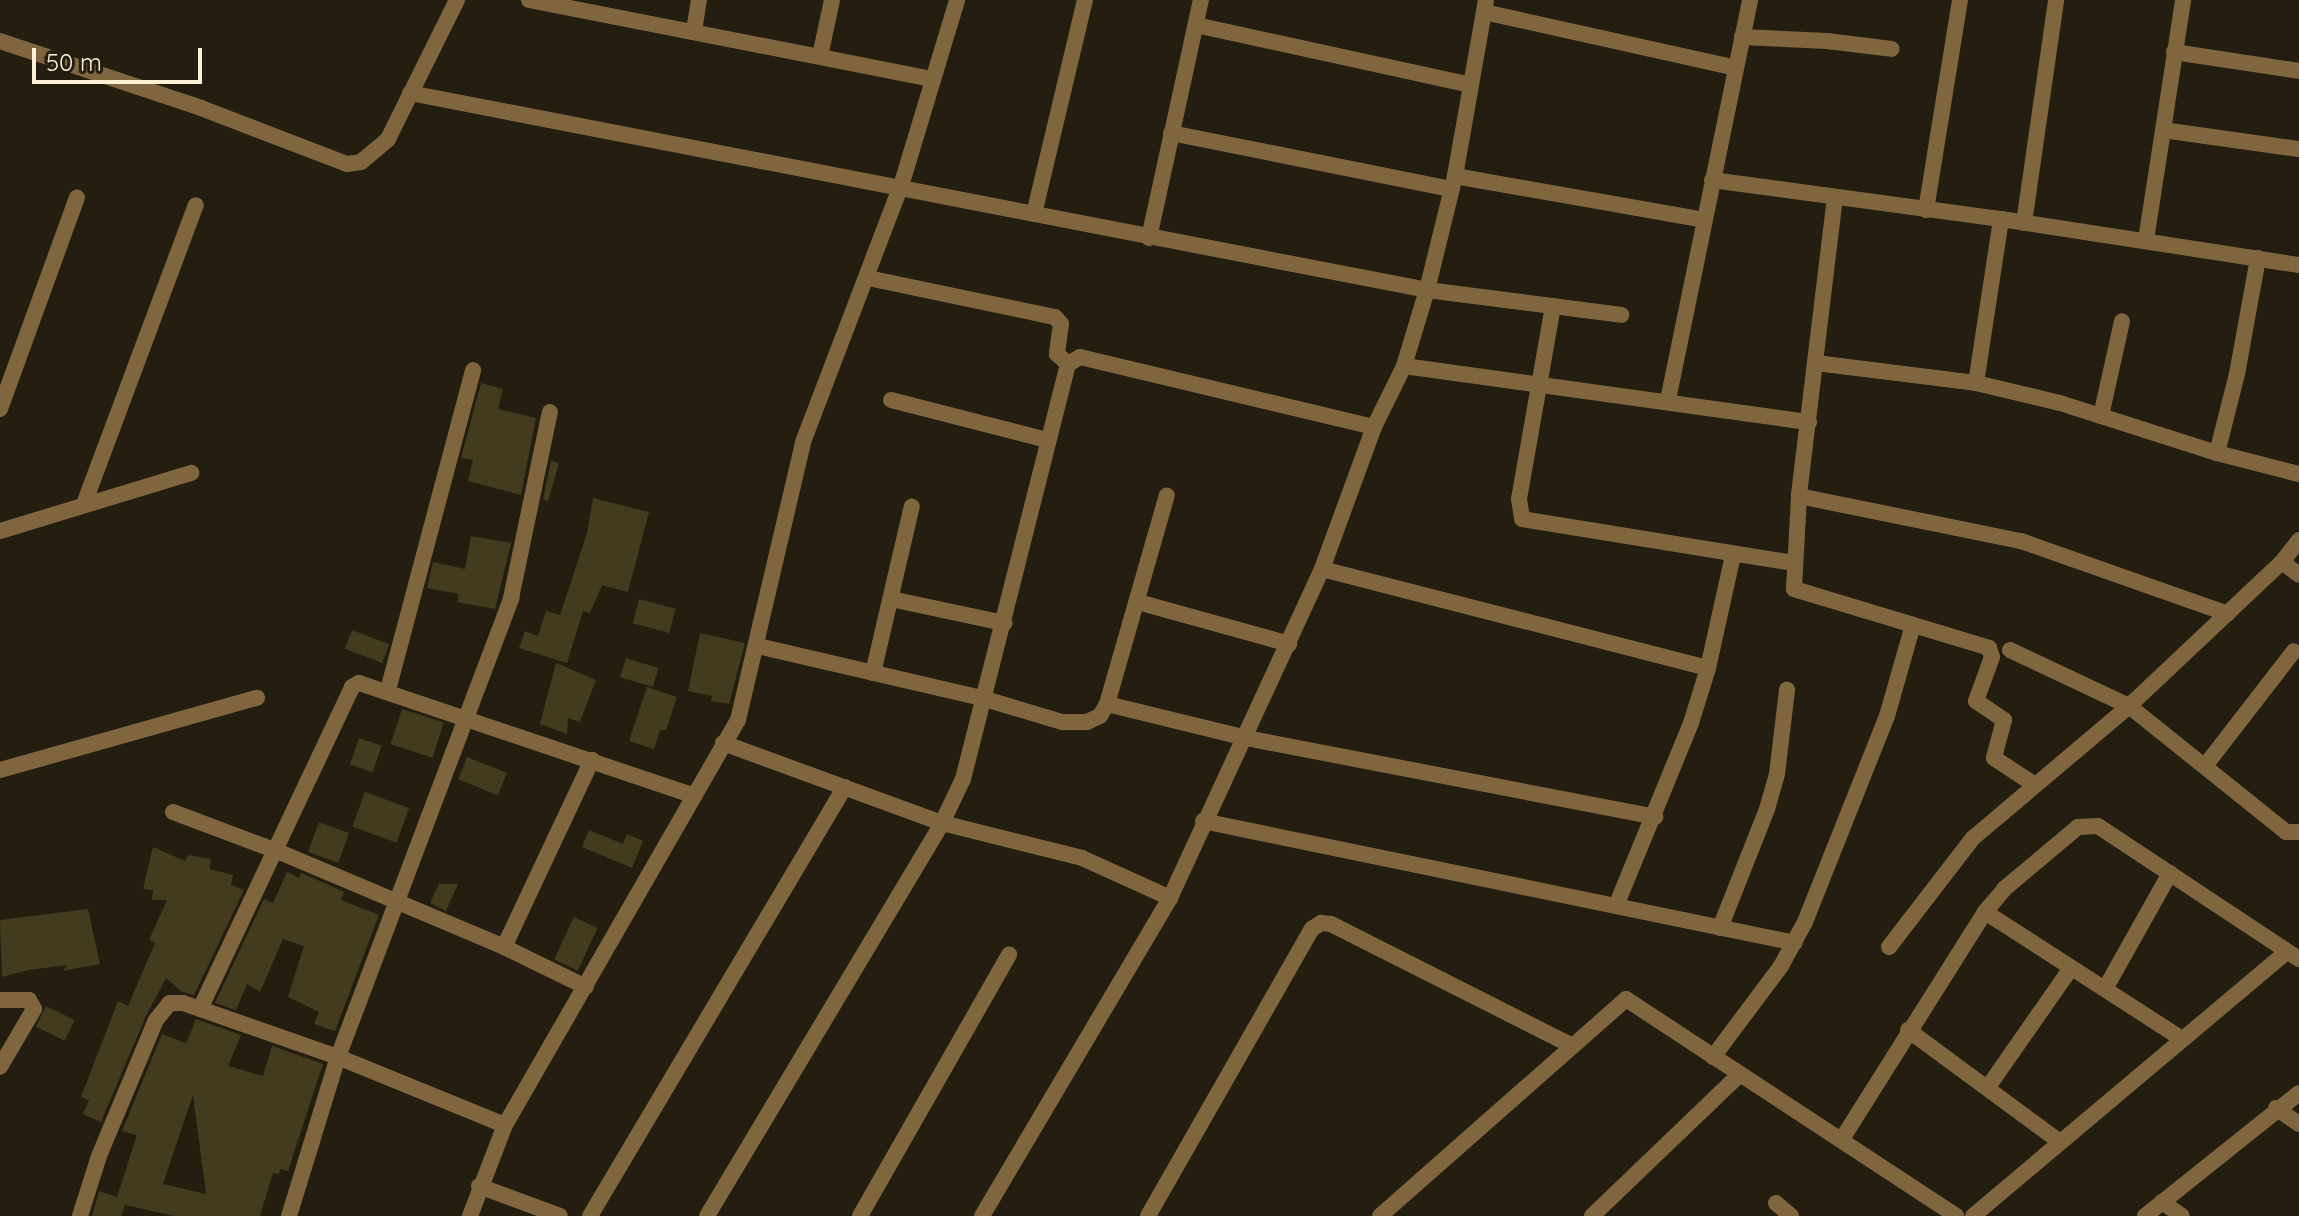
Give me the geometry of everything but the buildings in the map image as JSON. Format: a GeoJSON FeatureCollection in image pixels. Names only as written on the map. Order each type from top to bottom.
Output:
{"type":"FeatureCollection","features":[{"type":"Feature","properties":{"kind":"street"},"geometry":{"type":"LineString","coordinates":[[0,41],[201,108],[333,162],[347,164],[361,162],[388,139],[457,0]]}},
{"type":"Feature","properties":{"kind":"street"},"geometry":{"type":"LineString","coordinates":[[529,0],[932,79]]}},
{"type":"Feature","properties":{"kind":"street"},"geometry":{"type":"LineString","coordinates":[[694,31],[699,0]]}},
{"type":"Feature","properties":{"kind":"street"},"geometry":{"type":"LineString","coordinates":[[820,56],[832,0]]}},
{"type":"Feature","properties":{"kind":"street"},"geometry":{"type":"LineString","coordinates":[[470,1216],[505,1125],[738,720],[758,646],[803,442],[901,186],[957,0]]}},
{"type":"Feature","properties":{"kind":"street"},"geometry":{"type":"LineString","coordinates":[[1034,214],[1085,0]]}},
{"type":"Feature","properties":{"kind":"street"},"geometry":{"type":"LineString","coordinates":[[1149,238],[1201,0]]}},
{"type":"Feature","properties":{"kind":"street"},"geometry":{"type":"LineString","coordinates":[[1668,400],[1750,0]]}},
{"type":"Feature","properties":{"kind":"street"},"geometry":{"type":"LineString","coordinates":[[1926,210],[1960,0]]}},
{"type":"Feature","properties":{"kind":"street"},"geometry":{"type":"LineString","coordinates":[[2024,223],[2056,0]]}},
{"type":"Feature","properties":{"kind":"street"},"geometry":{"type":"LineString","coordinates":[[2146,240],[2183,0]]}},
{"type":"Feature","properties":{"kind":"street"},"geometry":{"type":"LineString","coordinates":[[982,1216],[1170,898],[1322,569],[1374,427],[1404,366],[1427,290],[1453,183],[1485,6],[1736,68]]}},
{"type":"Feature","properties":{"kind":"street"},"geometry":{"type":"LineString","coordinates":[[1196,25],[1471,85]]}},
{"type":"Feature","properties":{"kind":"street"},"geometry":{"type":"LineString","coordinates":[[1742,37],[1827,41],[1892,49]]}},
{"type":"Feature","properties":{"kind":"street"},"geometry":{"type":"LineString","coordinates":[[2174,52],[2299,71]]}},
{"type":"Feature","properties":{"kind":"street"},"geometry":{"type":"LineString","coordinates":[[410,93],[1427,290],[1621,315]]}},
{"type":"Feature","properties":{"kind":"street"},"geometry":{"type":"LineString","coordinates":[[2163,130],[2299,149]]}},
{"type":"Feature","properties":{"kind":"street"},"geometry":{"type":"LineString","coordinates":[[1171,133],[1453,183],[1704,220]]}},
{"type":"Feature","properties":{"kind":"street"},"geometry":{"type":"LineString","coordinates":[[1712,180],[2001,219],[2299,265]]}},
{"type":"Feature","properties":{"kind":"street"},"geometry":{"type":"LineString","coordinates":[[1835,197],[1799,496],[1794,589],[1992,651],[1976,701],[2004,720],[1994,752],[1996,762],[2035,785]]}},
{"type":"Feature","properties":{"kind":"street"},"geometry":{"type":"LineString","coordinates":[[0,409],[77,198]]}},
{"type":"Feature","properties":{"kind":"street"},"geometry":{"type":"LineString","coordinates":[[84,504],[196,205]]}},
{"type":"Feature","properties":{"kind":"street"},"geometry":{"type":"LineString","coordinates":[[1976,383],[2001,219]]}},
{"type":"Feature","properties":{"kind":"street"},"geometry":{"type":"LineString","coordinates":[[2217,453],[2237,374],[2258,258]]}},
{"type":"Feature","properties":{"kind":"street"},"geometry":{"type":"LineString","coordinates":[[868,278],[1055,317],[1061,324],[1057,354],[1068,364]]}},
{"type":"Feature","properties":{"kind":"street"},"geometry":{"type":"LineString","coordinates":[[1553,306],[1518,515],[1522,519],[1794,563]]}},
{"type":"Feature","properties":{"kind":"street"},"geometry":{"type":"LineString","coordinates":[[2101,416],[2122,321]]}},
{"type":"Feature","properties":{"kind":"street"},"geometry":{"type":"LineString","coordinates":[[707,1216],[942,823],[963,779],[1068,364],[1080,357],[1374,427]]}},
{"type":"Feature","properties":{"kind":"street"},"geometry":{"type":"LineString","coordinates":[[1816,363],[1976,383],[2299,474]]}},
{"type":"Feature","properties":{"kind":"street"},"geometry":{"type":"LineString","coordinates":[[1404,366],[1668,400],[1809,422]]}},
{"type":"Feature","properties":{"kind":"street"},"geometry":{"type":"LineString","coordinates":[[388,690],[473,370]]}},
{"type":"Feature","properties":{"kind":"street"},"geometry":{"type":"LineString","coordinates":[[891,400],[1047,440]]}},
{"type":"Feature","properties":{"kind":"street"},"geometry":{"type":"LineString","coordinates":[[289,1216],[338,1057],[511,598],[550,412]]}},
{"type":"Feature","properties":{"kind":"street"},"geometry":{"type":"LineString","coordinates":[[0,531],[191,473]]}},
{"type":"Feature","properties":{"kind":"street"},"geometry":{"type":"LineString","coordinates":[[758,646],[985,699],[1062,722],[1087,722],[1100,716],[1107,704],[1167,495]]}},
{"type":"Feature","properties":{"kind":"street"},"geometry":{"type":"LineString","coordinates":[[1799,496],[2021,541],[2228,614]]}},
{"type":"Feature","properties":{"kind":"street"},"geometry":{"type":"LineString","coordinates":[[873,673],[912,506]]}},
{"type":"Feature","properties":{"kind":"street"},"geometry":{"type":"LineString","coordinates":[[1889,947],[1973,838],[2129,706],[2282,562],[2299,540]]}},
{"type":"Feature","properties":{"kind":"street"},"geometry":{"type":"LineString","coordinates":[[1616,906],[1655,817],[1708,668],[1733,555]]}},
{"type":"Feature","properties":{"kind":"street"},"geometry":{"type":"LineString","coordinates":[[2282,562],[2299,575]]}},
{"type":"Feature","properties":{"kind":"street"},"geometry":{"type":"LineString","coordinates":[[1322,569],[1708,668]]}},
{"type":"Feature","properties":{"kind":"street"},"geometry":{"type":"LineString","coordinates":[[891,599],[1004,623]]}},
{"type":"Feature","properties":{"kind":"street"},"geometry":{"type":"LineString","coordinates":[[1138,602],[1289,644]]}},
{"type":"Feature","properties":{"kind":"street"},"geometry":{"type":"LineString","coordinates":[[1713,1057],[1795,943],[1887,716],[1913,625]]}},
{"type":"Feature","properties":{"kind":"street"},"geometry":{"type":"LineString","coordinates":[[2010,650],[2129,706],[2286,832],[2299,832]]}},
{"type":"Feature","properties":{"kind":"street"},"geometry":{"type":"LineString","coordinates":[[2205,766],[2294,651]]}},
{"type":"Feature","properties":{"kind":"street"},"geometry":{"type":"LineString","coordinates":[[200,1009],[352,687],[359,683],[388,690],[694,796]]}},
{"type":"Feature","properties":{"kind":"street"},"geometry":{"type":"LineString","coordinates":[[1720,928],[1767,809],[1777,774],[1787,690]]}},
{"type":"Feature","properties":{"kind":"street"},"geometry":{"type":"LineString","coordinates":[[0,770],[257,698]]}},
{"type":"Feature","properties":{"kind":"street"},"geometry":{"type":"LineString","coordinates":[[1107,704],[1246,738],[1655,817]]}},
{"type":"Feature","properties":{"kind":"street"},"geometry":{"type":"LineString","coordinates":[[723,743],[942,823],[1082,858],[1170,898]]}},
{"type":"Feature","properties":{"kind":"street"},"geometry":{"type":"LineString","coordinates":[[504,947],[592,760]]}},
{"type":"Feature","properties":{"kind":"street"},"geometry":{"type":"LineString","coordinates":[[590,1216],[845,787]]}},
{"type":"Feature","properties":{"kind":"street"},"geometry":{"type":"LineString","coordinates":[[173,812],[277,851],[504,947],[586,987]]}},
{"type":"Feature","properties":{"kind":"street"},"geometry":{"type":"LineString","coordinates":[[1203,821],[1795,943]]}},
{"type":"Feature","properties":{"kind":"street"},"geometry":{"type":"LineString","coordinates":[[1842,1139],[1985,912],[2004,889],[2086,824],[2098,826],[2293,956],[2182,1039],[1973,1216]]}},
{"type":"Feature","properties":{"kind":"street"},"geometry":{"type":"LineString","coordinates":[[2105,989],[2170,873]]}},
{"type":"Feature","properties":{"kind":"street"},"geometry":{"type":"LineString","coordinates":[[1985,912],[2182,1039]]}},
{"type":"Feature","properties":{"kind":"street"},"geometry":{"type":"LineString","coordinates":[[1148,1216],[1312,929],[1321,923],[1331,924],[1572,1046]]}},
{"type":"Feature","properties":{"kind":"street"},"geometry":{"type":"LineString","coordinates":[[860,1216],[1009,955]]}},
{"type":"Feature","properties":{"kind":"street"},"geometry":{"type":"LineString","coordinates":[[1988,1087],[2071,968]]}},
{"type":"Feature","properties":{"kind":"street"},"geometry":{"type":"LineString","coordinates":[[1380,1216],[1626,999],[1956,1216]]}},
{"type":"Feature","properties":{"kind":"street"},"geometry":{"type":"LineString","coordinates":[[0,1000],[29,1000],[34,1009],[0,1067]]}},
{"type":"Feature","properties":{"kind":"street"},"geometry":{"type":"LineString","coordinates":[[80,1216],[99,1156],[162,1010],[170,1003],[183,1003],[338,1057],[505,1125]]}},
{"type":"Feature","properties":{"kind":"street"},"geometry":{"type":"LineString","coordinates":[[1908,1030],[2060,1142]]}},
{"type":"Feature","properties":{"kind":"street"},"geometry":{"type":"LineString","coordinates":[[1592,1216],[1740,1074]]}},
{"type":"Feature","properties":{"kind":"street"},"geometry":{"type":"LineString","coordinates":[[2145,1216],[2276,1108],[2299,1093]]}},
{"type":"Feature","properties":{"kind":"street"},"geometry":{"type":"LineString","coordinates":[[2276,1108],[2299,1124]]}},
{"type":"Feature","properties":{"kind":"street"},"geometry":{"type":"LineString","coordinates":[[479,1186],[558,1216]]}},
{"type":"Feature","properties":{"kind":"street"},"geometry":{"type":"LineString","coordinates":[[2162,1202],[2182,1216]]}},
{"type":"Feature","properties":{"kind":"street"},"geometry":{"type":"LineString","coordinates":[[1776,1203],[1791,1216]]}}]}
